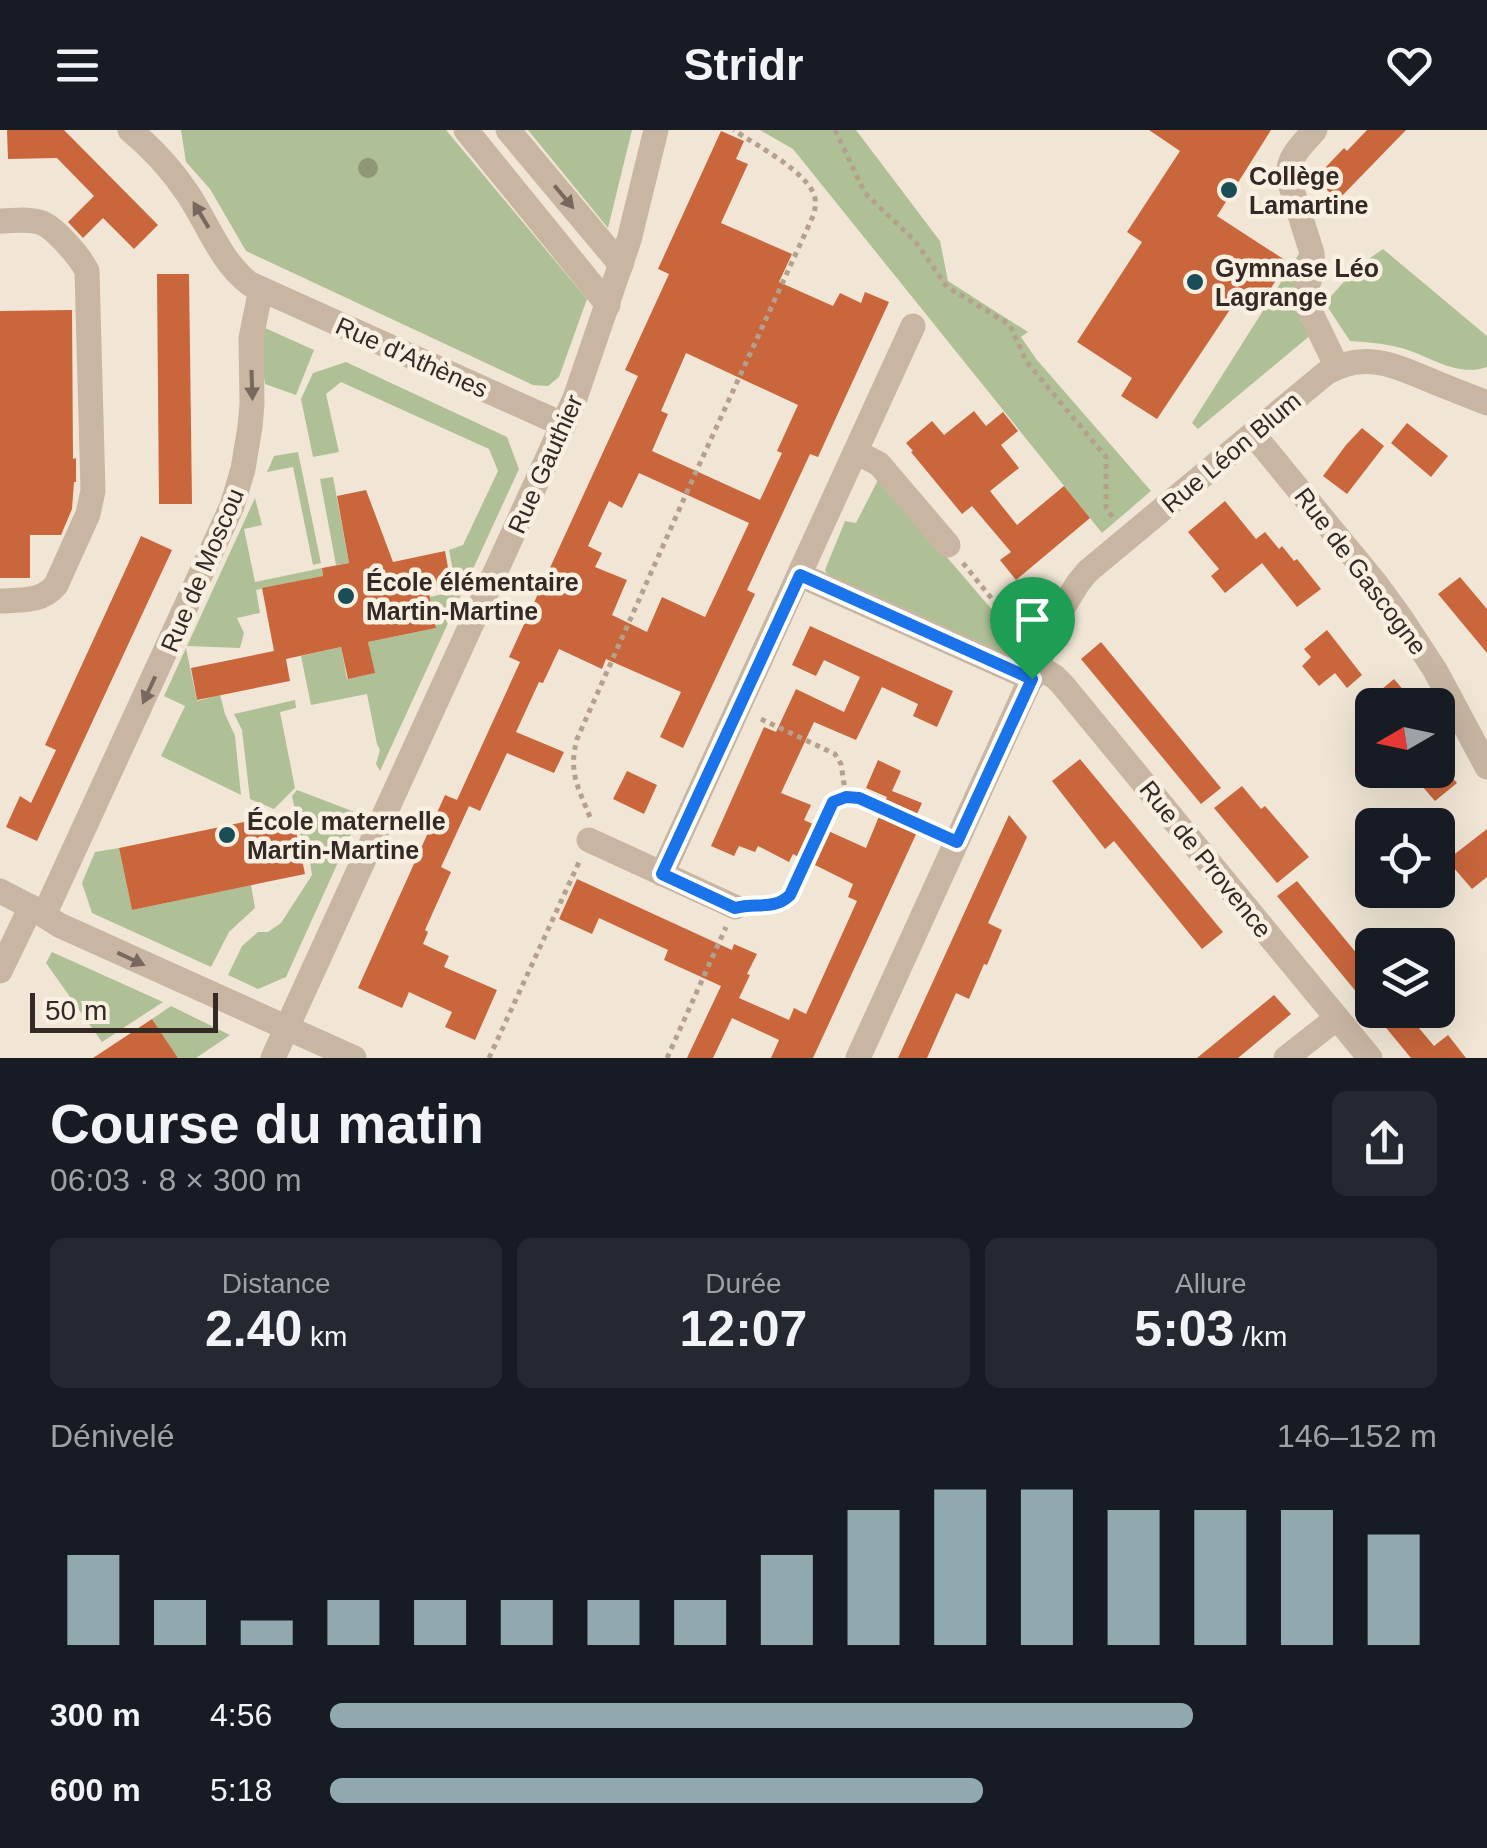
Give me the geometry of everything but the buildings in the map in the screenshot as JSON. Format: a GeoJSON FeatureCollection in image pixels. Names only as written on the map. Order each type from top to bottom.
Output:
{"type":"FeatureCollection","features":[{"type":"Feature","properties":{"kind":"street"},"geometry":{"type":"LineString","coordinates":[[130,130],[157,142],[232,268],[261,289]]}},
{"type":"Feature","properties":{"kind":"street"},"geometry":{"type":"LineString","coordinates":[[466,130],[608,305]]}},
{"type":"Feature","properties":{"kind":"street"},"geometry":{"type":"LineString","coordinates":[[508,130],[621,265]]}},
{"type":"Feature","properties":{"kind":"street","name":"Rue Gauthier"},"geometry":{"type":"LineString","coordinates":[[273,1058],[564,425],[621,265],[656,130]]}},
{"type":"Feature","properties":{"kind":"street"},"geometry":{"type":"LineString","coordinates":[[1316,130],[1295,153],[1288,177],[1312,253],[1313,268],[1307,288],[1310,314],[1337,367],[1384,362],[1487,403]]}},
{"type":"Feature","properties":{"kind":"street"},"geometry":{"type":"LineString","coordinates":[[0,221],[41,222],[87,271],[93,491],[88,514],[56,585],[49,593],[27,600],[0,600]]}},
{"type":"Feature","properties":{"kind":"street","name":"Rue d'Athènes"},"geometry":{"type":"LineString","coordinates":[[261,289],[564,425]]}},
{"type":"Feature","properties":{"kind":"street","name":"Rue de Moscou"},"geometry":{"type":"LineString","coordinates":[[0,971],[38,911],[232,506],[250,427],[250,338],[261,289]]}},
{"type":"Feature","properties":{"kind":"street"},"geometry":{"type":"LineString","coordinates":[[662,874],[913,326]]}},
{"type":"Feature","properties":{"kind":"street","name":"Rue Léon Blum"},"geometry":{"type":"LineString","coordinates":[[858,1058],[1078,582],[1097,562],[1337,367]]}},
{"type":"Feature","properties":{"kind":"street","name":"Rue de Gascogne"},"geometry":{"type":"LineString","coordinates":[[1254,434],[1401,618],[1435,670],[1487,767]]}},
{"type":"Feature","properties":{"kind":"street"},"geometry":{"type":"LineString","coordinates":[[856,452],[879,464],[948,545]]}},
{"type":"Feature","properties":{"kind":"street","name":"Rue de Provence"},"geometry":{"type":"LineString","coordinates":[[800,575],[1036,668],[1062,684],[1370,1058]]}},
{"type":"Feature","properties":{"kind":"street"},"geometry":{"type":"LineString","coordinates":[[589,840],[735,908]]}},
{"type":"Feature","properties":{"kind":"street"},"geometry":{"type":"LineString","coordinates":[[0,891],[58,925],[354,1058]]}},
{"type":"Feature","properties":{"kind":"street"},"geometry":{"type":"LineString","coordinates":[[1286,1058],[1336,1018]]}},
{"type":"Feature","properties":{"kind":"path"},"geometry":{"type":"LineString","coordinates":[[490,1058],[592,831],[572,769],[577,739],[814,214],[816,201],[797,173],[734,130]]}},
{"type":"Feature","properties":{"kind":"path"},"geometry":{"type":"LineString","coordinates":[[835,130],[865,193],[915,241],[947,288],[1010,325],[1026,361],[1106,457],[1106,508],[1128,538]]}},
{"type":"Feature","properties":{"kind":"path"},"geometry":{"type":"LineString","coordinates":[[948,545],[1036,668]]}},
{"type":"Feature","properties":{"kind":"path"},"geometry":{"type":"LineString","coordinates":[[738,708],[835,754],[841,764],[846,797]]}},
{"type":"Feature","properties":{"kind":"path"},"geometry":{"type":"LineString","coordinates":[[667,1058],[735,908],[774,905],[790,895],[833,802],[859,798],[957,842]]}},
{"type":"Feature","properties":{"kind":"green space"},"geometry":{"type":"Polygon","coordinates":[[[181,130],[446,130],[587,299],[559,377],[548,386],[533,385],[246,251],[210,189],[186,162],[181,130]]]}},
{"type":"Feature","properties":{"kind":"green space"},"geometry":{"type":"Polygon","coordinates":[[[528,130],[632,130],[608,228],[528,130]]]}},
{"type":"Feature","properties":{"kind":"green space"},"geometry":{"type":"Polygon","coordinates":[[[760,130],[856,130],[940,241],[948,281],[1028,332],[1021,337],[1037,360],[1151,491],[1102,533],[793,149],[760,130]]]}},
{"type":"Feature","properties":{"kind":"green space"},"geometry":{"type":"Polygon","coordinates":[[[1302,249],[1300,320],[1312,334],[1198,429],[1192,423],[1302,249]]]}},
{"type":"Feature","properties":{"kind":"green space"},"geometry":{"type":"Polygon","coordinates":[[[1383,249],[1487,336],[1487,367],[1455,368],[1398,347],[1350,341],[1325,303],[1357,267],[1383,249]]]}},
{"type":"Feature","properties":{"kind":"green space"},"geometry":{"type":"Polygon","coordinates":[[[265,328],[314,350],[296,395],[265,384],[261,354],[265,328]]]}},
{"type":"Feature","properties":{"kind":"green space"},"geometry":{"type":"Polygon","coordinates":[[[346,362],[507,437],[519,469],[380,771],[376,764],[380,750],[367,694],[311,705],[301,656],[341,647],[347,679],[374,673],[368,642],[436,628],[430,597],[457,591],[449,550],[463,545],[498,471],[489,449],[341,382],[326,394],[339,452],[313,457],[301,399],[313,373],[346,362]]]}},
{"type":"Feature","properties":{"kind":"green space"},"geometry":{"type":"Polygon","coordinates":[[[298,452],[321,563],[313,565],[293,467],[267,472],[274,456],[298,452]]]}},
{"type":"Feature","properties":{"kind":"green space"},"geometry":{"type":"Polygon","coordinates":[[[333,477],[349,563],[336,565],[320,479],[333,477]]]}},
{"type":"Feature","properties":{"kind":"green space"},"geometry":{"type":"Polygon","coordinates":[[[879,478],[1018,640],[1012,661],[830,579],[825,570],[845,521],[856,523],[879,478]]]}},
{"type":"Feature","properties":{"kind":"green space"},"geometry":{"type":"Polygon","coordinates":[[[255,498],[262,525],[244,529],[255,582],[322,568],[323,576],[256,590],[260,613],[237,618],[244,633],[240,648],[187,646],[255,498]]]}},
{"type":"Feature","properties":{"kind":"green space"},"geometry":{"type":"Polygon","coordinates":[[[186,648],[197,701],[220,695],[235,736],[241,795],[161,756],[185,706],[164,696],[186,648]]]}},
{"type":"Feature","properties":{"kind":"green space"},"geometry":{"type":"Polygon","coordinates":[[[295,700],[296,708],[280,712],[295,788],[274,809],[250,799],[242,730],[234,714],[295,700]]]}},
{"type":"Feature","properties":{"kind":"green space"},"geometry":{"type":"Polygon","coordinates":[[[297,790],[360,814],[286,977],[258,989],[228,975],[242,946],[258,932],[268,932],[281,923],[312,875],[309,837],[301,838],[292,796],[297,790]]]}},
{"type":"Feature","properties":{"kind":"green space"},"geometry":{"type":"Polygon","coordinates":[[[119,848],[132,910],[251,885],[255,908],[229,932],[211,967],[92,913],[82,883],[95,852],[119,848]]]}},
{"type":"Feature","properties":{"kind":"green space"},"geometry":{"type":"Polygon","coordinates":[[[52,952],[163,1002],[102,1042],[46,963],[52,952]]]}},
{"type":"Feature","properties":{"kind":"green space"},"geometry":{"type":"Polygon","coordinates":[[[171,1006],[230,1035],[196,1058],[178,1058],[152,1019],[171,1006]]]}},
{"type":"Feature","properties":{"kind":"place","name":"Collège Lamartine"},"geometry":{"type":"Point","coordinates":[1229,190]}},
{"type":"Feature","properties":{"kind":"place","name":"Gymnase Léo Lagrange"},"geometry":{"type":"Point","coordinates":[1195,282]}},
{"type":"Feature","properties":{"kind":"place","name":"École élémentaire Martin-Martine"},"geometry":{"type":"Point","coordinates":[346,596]}},
{"type":"Feature","properties":{"kind":"place","name":"École maternelle Martin-Martine"},"geometry":{"type":"Point","coordinates":[227,835]}},
{"type":"Feature","properties":{"kind":"route"},"geometry":{"type":"LineString","coordinates":[[800,575],[1032,679],[957,842],[859,798],[846,797],[833,802],[790,895],[783,902],[735,908],[662,874],[800,575]]}}]}
